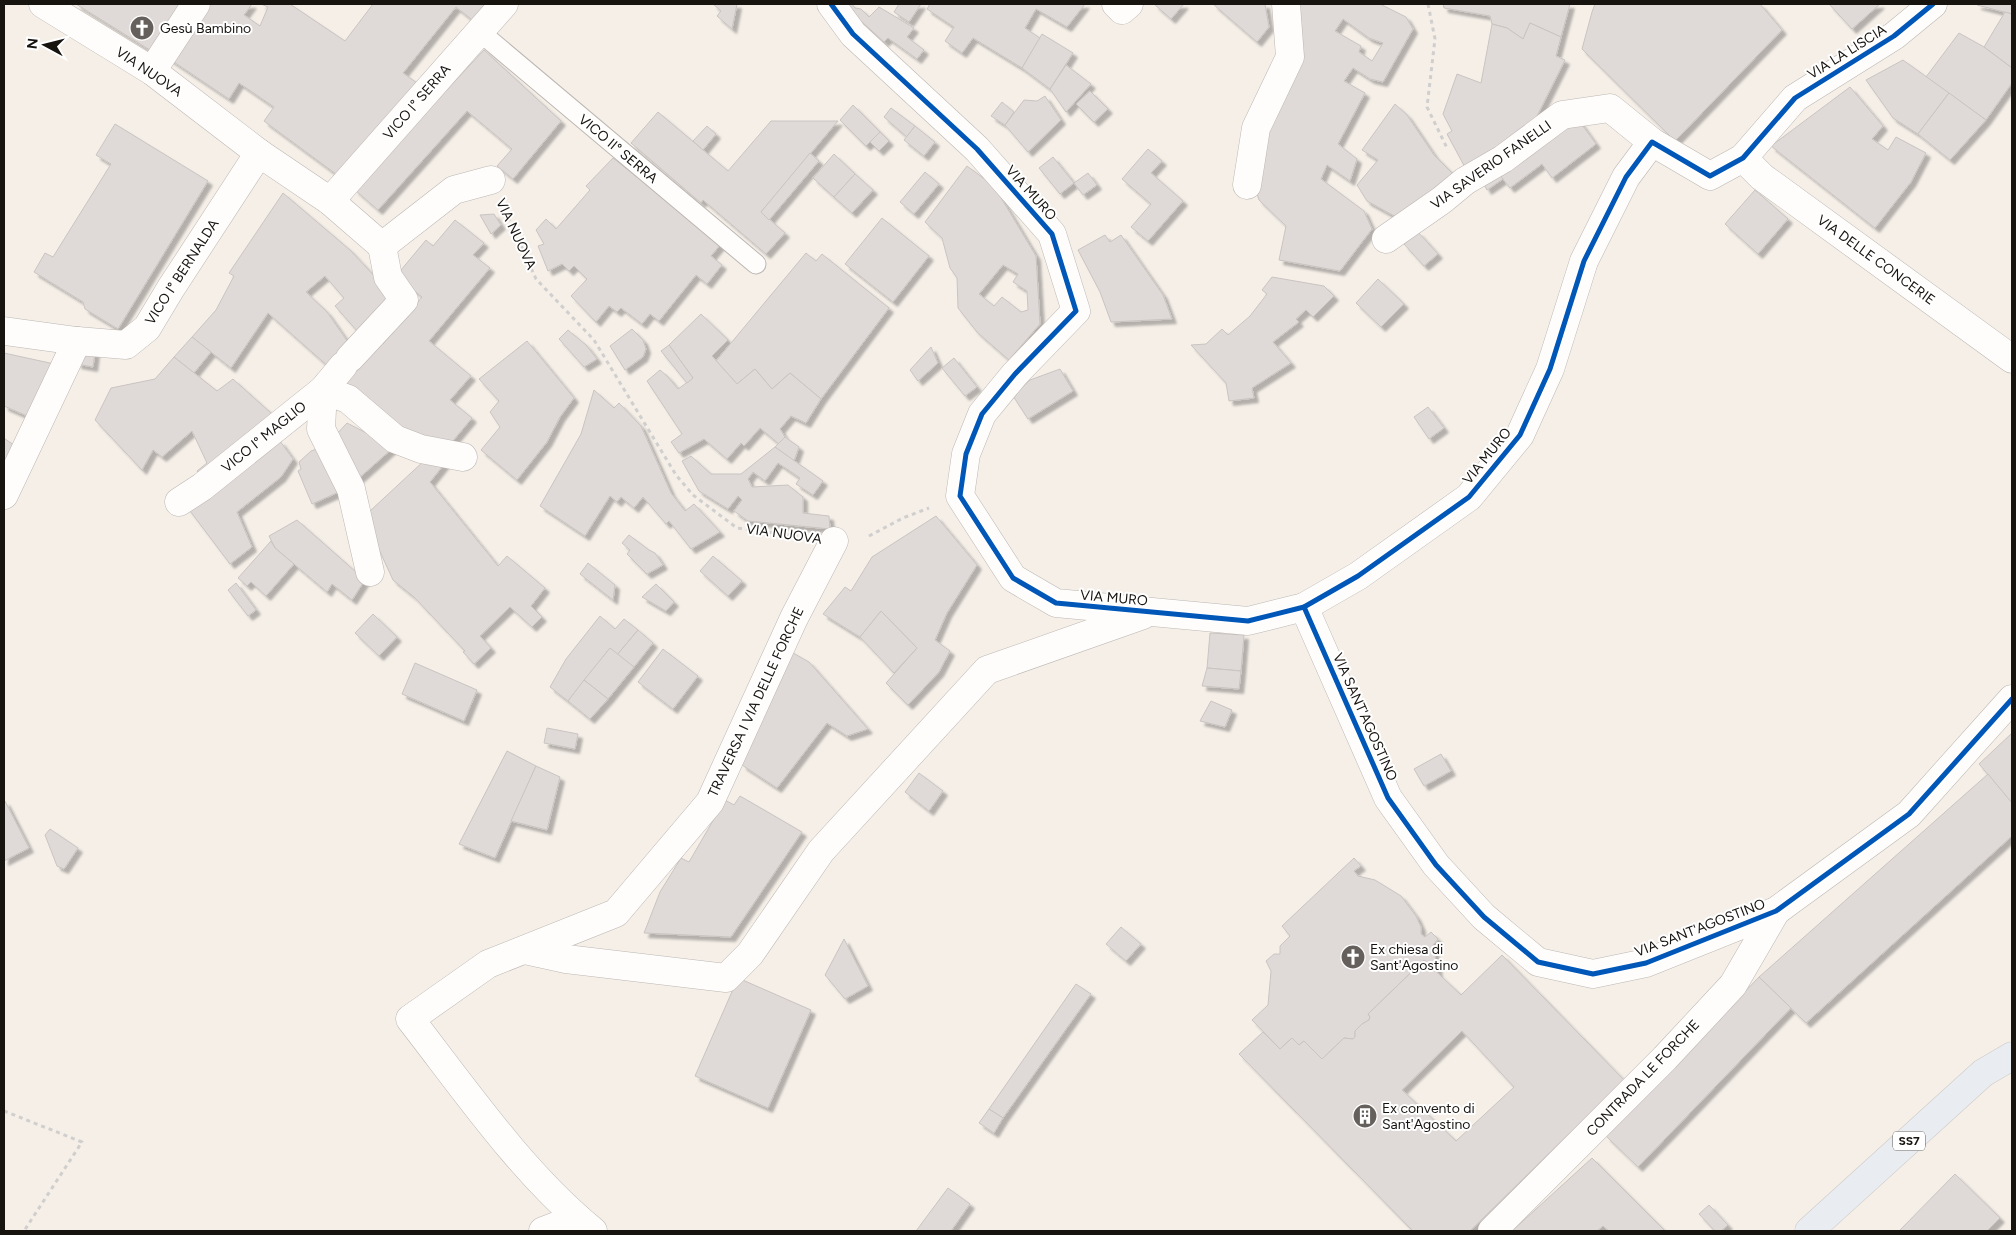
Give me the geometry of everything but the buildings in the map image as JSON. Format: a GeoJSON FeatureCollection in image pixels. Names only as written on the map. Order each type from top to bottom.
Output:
{"type":"FeatureCollection","features":[{"type":"Feature","properties":{"kind":"main road","name":"SS7"},"geometry":{"type":"LineString","coordinates":[[1809,1231],[1983,1074],[2012,1056]]}},
{"type":"Feature","properties":{"kind":"street","name":"VIA NUOVA"},"geometry":{"type":"LineString","coordinates":[[43,4],[152,71],[259,153],[330,201],[382,246]]}},
{"type":"Feature","properties":{"kind":"street"},"geometry":{"type":"LineString","coordinates":[[152,71],[196,4]]}},
{"type":"Feature","properties":{"kind":"street","name":"VICO I° SERRA"},"geometry":{"type":"LineString","coordinates":[[330,201],[504,4]]}},
{"type":"Feature","properties":{"kind":"street","name":"VIA MURO"},"geometry":{"type":"LineString","coordinates":[[831,4],[853,34],[977,149],[1052,234],[1076,312],[1015,374],[982,414],[966,454],[960,496],[1013,578],[1056,603],[1248,621],[1304,607],[1358,576],[1469,497],[1520,435],[1550,369],[1584,261],[1626,177],[1652,142]]}},
{"type":"Feature","properties":{"kind":"street"},"geometry":{"type":"LineString","coordinates":[[1116,4],[1122,10],[1129,4]]}},
{"type":"Feature","properties":{"kind":"street"},"geometry":{"type":"LineString","coordinates":[[1247,185],[1256,128],[1290,57],[1286,4]]}},
{"type":"Feature","properties":{"kind":"street","name":"VIA LA LISCIA"},"geometry":{"type":"LineString","coordinates":[[1743,158],[1795,98],[1894,36],[1933,4]]}},
{"type":"Feature","properties":{"kind":"street","name":"VIA SAVERIO FANELLI"},"geometry":{"type":"LineString","coordinates":[[1386,239],[1442,200],[1465,181],[1503,159],[1562,115],[1610,108],[1652,142]]}},
{"type":"Feature","properties":{"kind":"street"},"geometry":{"type":"LineString","coordinates":[[1652,142],[1710,176],[1743,158]]}},
{"type":"Feature","properties":{"kind":"street","name":"VICO I° BERNALDA"},"geometry":{"type":"LineString","coordinates":[[4,331],[77,341],[126,344],[148,328],[171,288],[259,153]]}},
{"type":"Feature","properties":{"kind":"street","name":"VIA DELLE CONCERIE"},"geometry":{"type":"LineString","coordinates":[[1743,158],[1762,177],[2012,359]]}},
{"type":"Feature","properties":{"kind":"street"},"geometry":{"type":"LineString","coordinates":[[382,246],[454,190],[491,180]]}},
{"type":"Feature","properties":{"kind":"street","name":"VICO I° MAGLIO"},"geometry":{"type":"LineString","coordinates":[[179,502],[202,487],[323,390],[404,300],[388,277],[382,246]]}},
{"type":"Feature","properties":{"kind":"street"},"geometry":{"type":"LineString","coordinates":[[4,495],[77,341]]}},
{"type":"Feature","properties":{"kind":"street"},"geometry":{"type":"LineString","coordinates":[[370,572],[351,489],[321,428],[323,390],[348,399],[394,439],[421,450],[463,457]]}},
{"type":"Feature","properties":{"kind":"street","name":"TRAVERSA I VIA DELLE FORCHE"},"geometry":{"type":"LineString","coordinates":[[585,1224],[510,1147],[410,1019],[488,964],[616,913],[710,802],[794,618],[834,541]]}},
{"type":"Feature","properties":{"kind":"street","name":"VIA SANT'AGOSTINO"},"geometry":{"type":"LineString","coordinates":[[1304,607],[1388,798],[1436,865],[1484,917],[1538,962],[1593,974],[1646,963],[1776,911],[1909,814],[2012,700]]}},
{"type":"Feature","properties":{"kind":"street"},"geometry":{"type":"LineString","coordinates":[[525,950],[566,959],[726,978],[750,954],[821,851],[987,670],[1152,612]]}},
{"type":"Feature","properties":{"kind":"street","name":"CONTRADA LE FORCHE"},"geometry":{"type":"LineString","coordinates":[[1492,1231],[1665,1058],[1733,985],[1776,911]]}},
{"type":"Feature","properties":{"kind":"street","name":"TRAVERSA I VIA DELLE FORCHE"},"geometry":{"type":"LineString","coordinates":[[543,1231],[585,1224]]}},
{"type":"Feature","properties":{"kind":"lane","name":"VICO II° SERRA"},"geometry":{"type":"LineString","coordinates":[[480,32],[756,264]]}},
{"type":"Feature","properties":{"kind":"path"},"geometry":{"type":"LineString","coordinates":[[1428,4],[1435,39],[1427,107],[1465,181]]}},
{"type":"Feature","properties":{"kind":"path"},"geometry":{"type":"LineString","coordinates":[[4,1111],[82,1142],[24,1231]]}},
{"type":"Feature","properties":{"kind":"cycle path"},"geometry":{"type":"LineString","coordinates":[[831,4],[853,34],[977,149],[1052,234],[1076,311],[1015,374],[982,414],[966,454],[960,496],[1013,578],[1056,603],[1248,621],[1304,607],[1358,576],[1469,497],[1520,435],[1550,369],[1584,261],[1626,177],[1652,142],[1710,176],[1743,158],[1795,98],[1894,36],[1933,4]]}},
{"type":"Feature","properties":{"kind":"cycle path"},"geometry":{"type":"LineString","coordinates":[[1304,607],[1388,798],[1436,865],[1484,917],[1538,962],[1593,974],[1646,963],[1776,911],[1909,814],[2012,699]]}},
{"type":"Feature","properties":{"kind":"place","name":"Gesù Bambino"},"geometry":{"type":"Point","coordinates":[142,28]}},
{"type":"Feature","properties":{"kind":"place","name":"Ex chiesa di Sant'Agostino"},"geometry":{"type":"Point","coordinates":[1353,957]}},
{"type":"Feature","properties":{"kind":"place","name":"Ex convento di Sant'Agostino"},"geometry":{"type":"Point","coordinates":[1365,1116]}}]}
